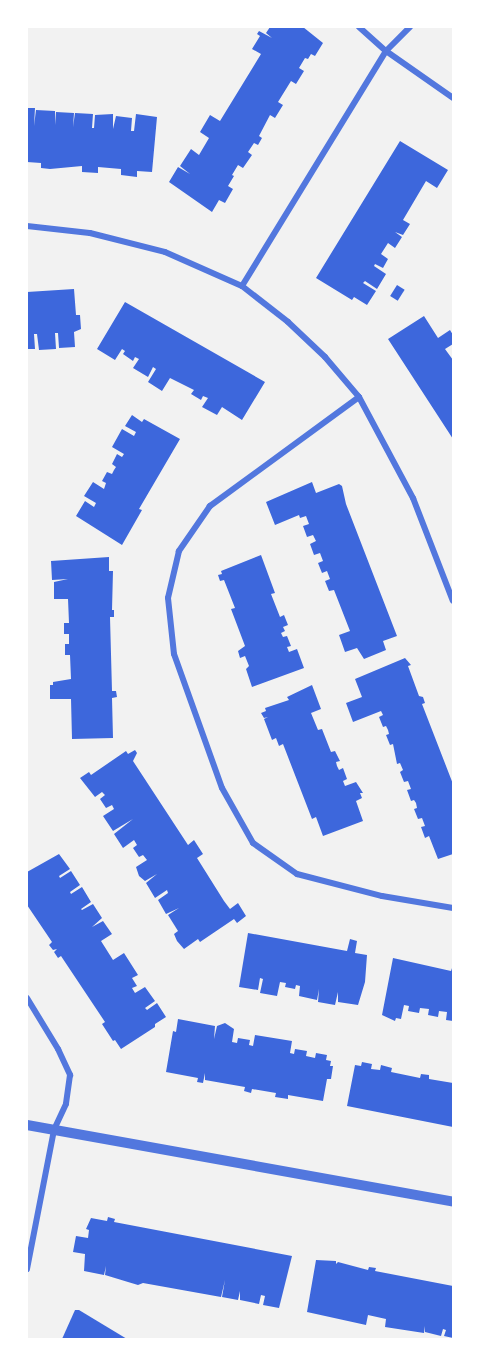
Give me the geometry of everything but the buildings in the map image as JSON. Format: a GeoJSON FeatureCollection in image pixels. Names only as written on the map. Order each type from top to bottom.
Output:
{"type":"FeatureCollection","features":[{"type":"Feature","properties":{"kind":"street"},"geometry":{"type":"LineString","coordinates":[[359,27],[386,51],[453,98]]}},
{"type":"Feature","properties":{"kind":"street"},"geometry":{"type":"LineString","coordinates":[[242,286],[386,51],[410,27]]}},
{"type":"Feature","properties":{"kind":"street"},"geometry":{"type":"LineString","coordinates":[[27,226],[90,232],[165,252],[242,286],[288,322],[325,357],[359,397],[413,498],[453,600]]}},
{"type":"Feature","properties":{"kind":"street"},"geometry":{"type":"LineString","coordinates":[[359,397],[210,506],[179,551],[168,598],[174,654],[222,788],[253,843],[297,874],[382,896],[453,908]]}},
{"type":"Feature","properties":{"kind":"street"},"geometry":{"type":"LineString","coordinates":[[27,998],[58,1049],[70,1075],[66,1104],[54,1130],[27,1269]]}},
{"type":"Feature","properties":{"kind":"street"},"geometry":{"type":"LineString","coordinates":[[27,1125],[453,1202]]}}]}
